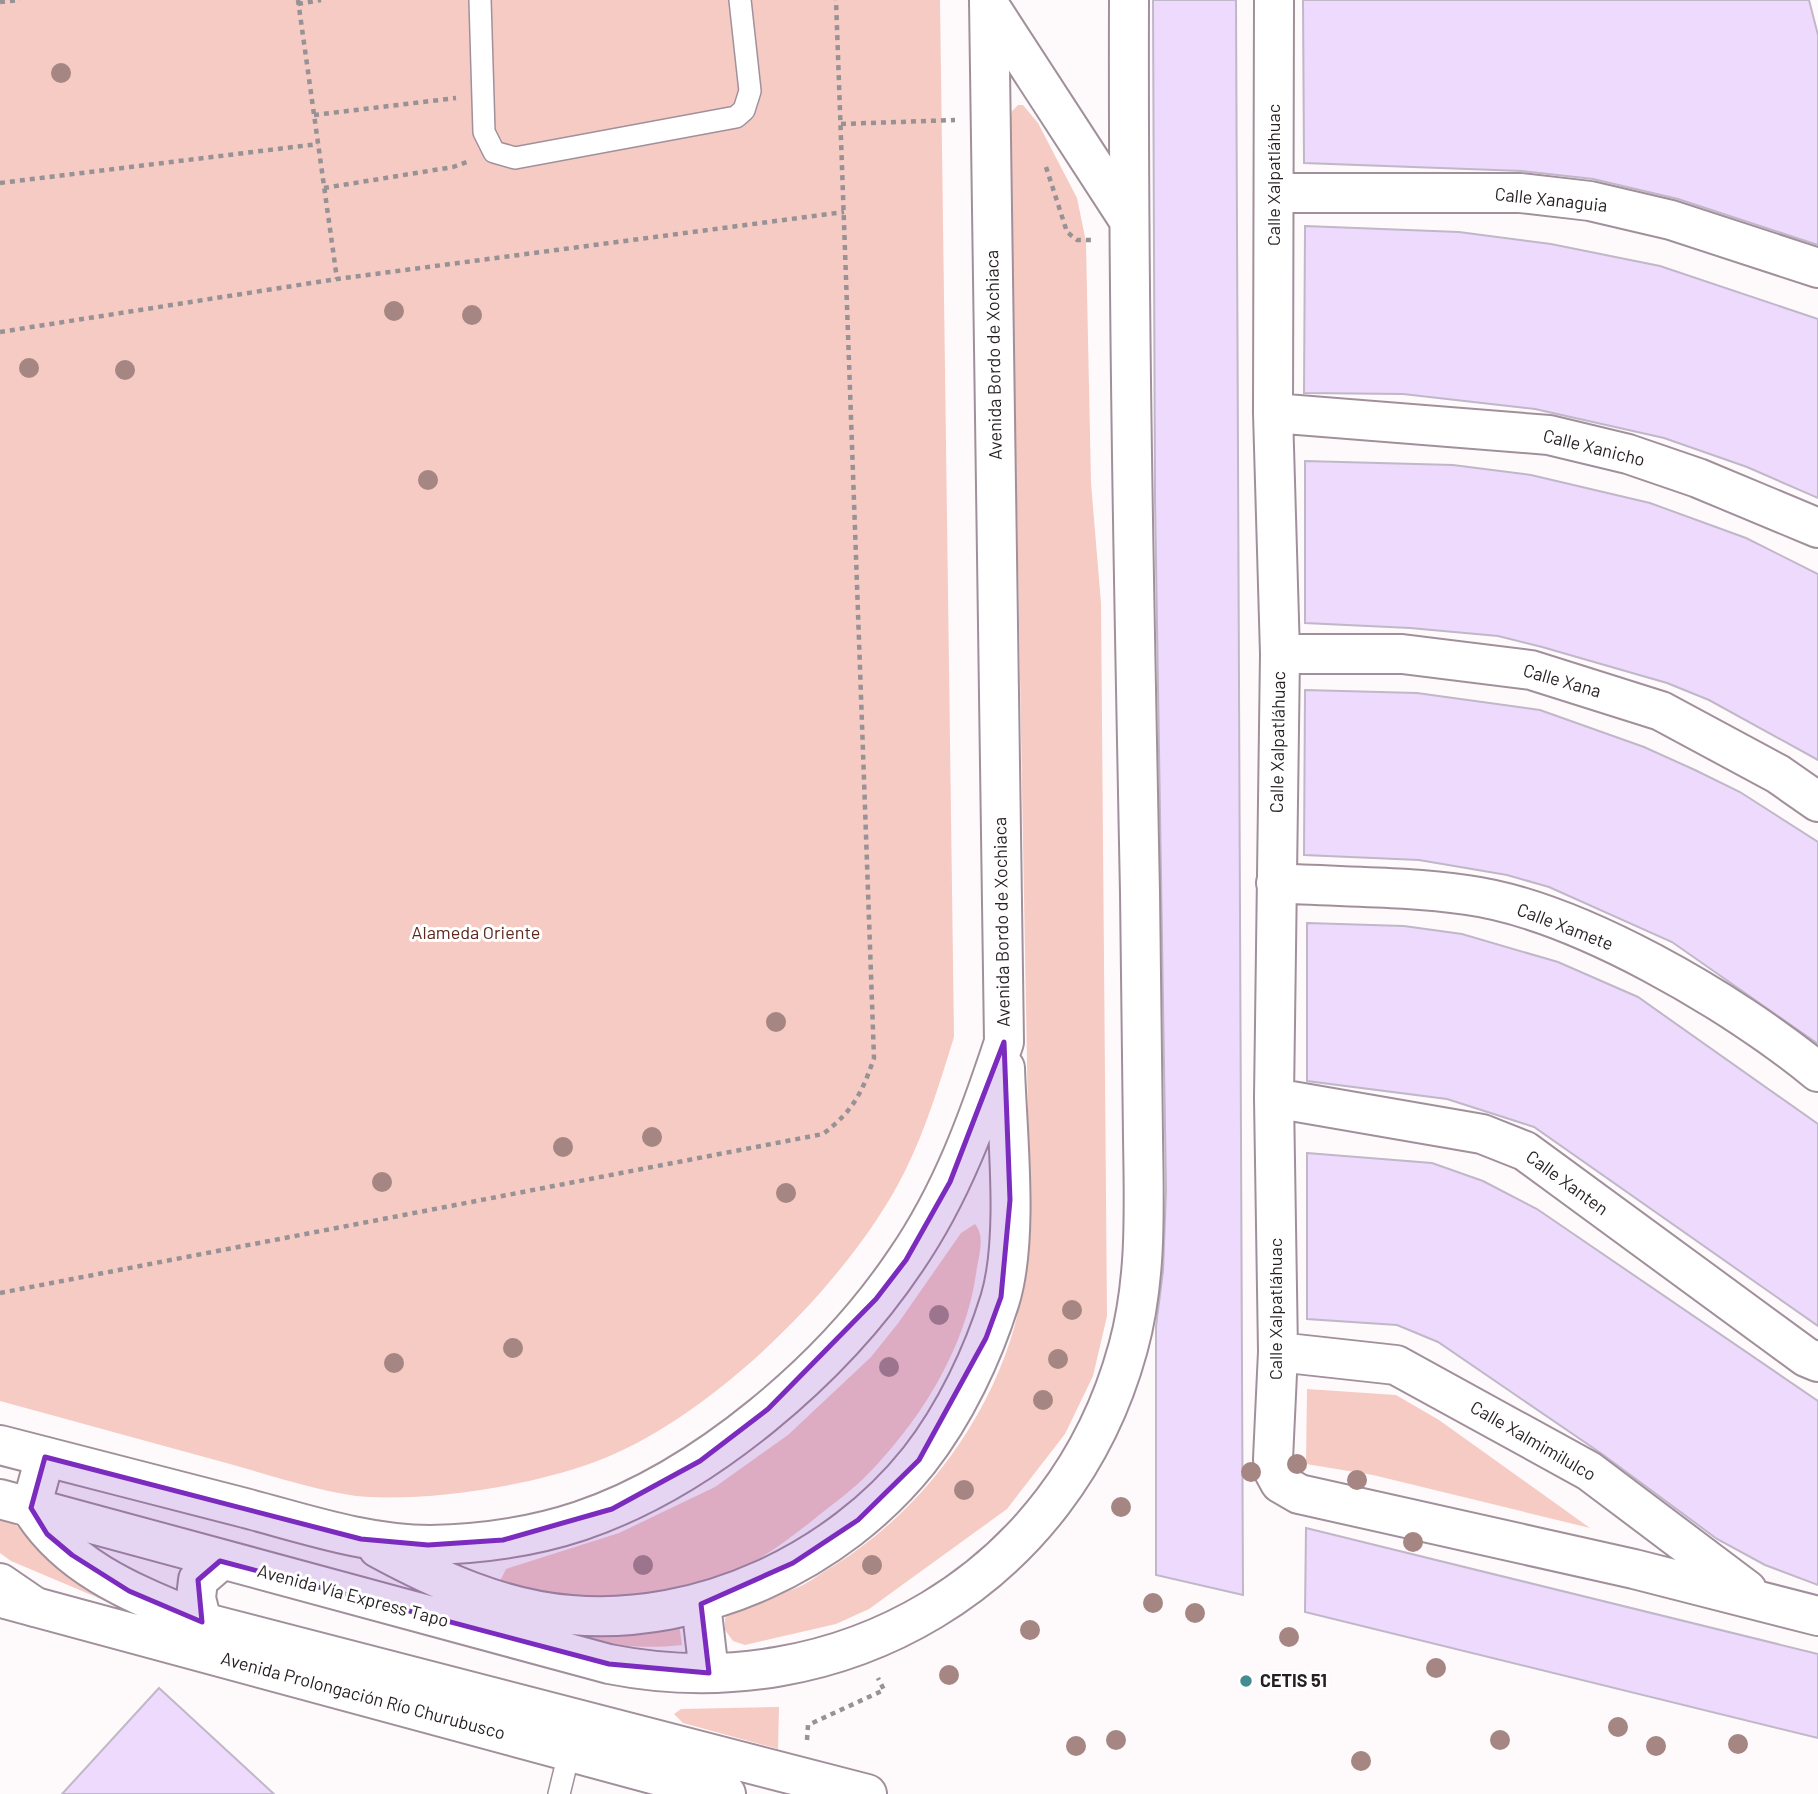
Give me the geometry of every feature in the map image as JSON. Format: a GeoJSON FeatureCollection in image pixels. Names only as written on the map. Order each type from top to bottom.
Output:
{"type":"FeatureCollection","features":[{"type":"Feature","properties":{"kind":"street"},"geometry":{"type":"LineString","coordinates":[[701,1604],[709,1673],[787,1666],[835,1656],[900,1629],[956,1592],[1013,1546],[1043,1513],[1069,1479],[1101,1418],[1127,1352],[1139,1300],[1144,1217],[1128,219],[1129,0]]}},
{"type":"Feature","properties":{"kind":"street","name":"Calle Xalpatláhuac"},"geometry":{"type":"LineString","coordinates":[[1274,0],[1273,413],[1280,654],[1274,1097],[1278,1352],[1273,1459],[1274,1472],[1280,1483]]}},
{"type":"Feature","properties":{"kind":"street"},"geometry":{"type":"LineString","coordinates":[[987,2],[1128,219]]}},
{"type":"Feature","properties":{"kind":"street","name":"Avenida Bordo de Xochiaca"},"geometry":{"type":"LineString","coordinates":[[361,1539],[428,1545],[503,1540],[544,1532],[612,1509],[699,1461],[737,1433],[809,1372],[876,1299],[906,1260],[971,1139],[1003,1042],[987,2]]}},
{"type":"Feature","properties":{"kind":"street","name":"Calle Xanaguia"},"geometry":{"type":"LineString","coordinates":[[1275,193],[1520,193],[1590,201],[1671,220],[1818,268]]}},
{"type":"Feature","properties":{"kind":"street","name":"Calle Xanicho"},"geometry":{"type":"LineString","coordinates":[[1273,413],[1549,435],[1628,454],[1675,470],[1818,528]]}},
{"type":"Feature","properties":{"kind":"street","name":"Calle Xana"},"geometry":{"type":"LineString","coordinates":[[1280,654],[1402,654],[1531,670],[1661,711],[1778,774],[1818,802]]}},
{"type":"Feature","properties":{"kind":"street","name":"Calle Xamete"},"geometry":{"type":"LineString","coordinates":[[1276,883],[1468,895],[1536,913],[1601,938],[1724,1004],[1787,1046],[1818,1072]]}},
{"type":"Feature","properties":{"kind":"street"},"geometry":{"type":"LineString","coordinates":[[0,1445],[361,1539],[406,1563],[505,1604],[569,1615],[631,1616],[701,1604],[734,1593],[807,1556],[858,1520],[919,1460],[970,1376],[1001,1297],[1006,1251],[1010,1200],[1003,1042]]}},
{"type":"Feature","properties":{"kind":"street","name":"Calle Xanten"},"geometry":{"type":"LineString","coordinates":[[1274,1097],[1482,1134],[1525,1151],[1806,1357],[1818,1362]]}},
{"type":"Feature","properties":{"kind":"street","name":"Calle Xalmimilulco"},"geometry":{"type":"LineString","coordinates":[[1278,1352],[1396,1365],[1590,1471],[1759,1599]]}},
{"type":"Feature","properties":{"kind":"street"},"geometry":{"type":"LineString","coordinates":[[16,1504],[45,1457]]}},
{"type":"Feature","properties":{"kind":"street","name":"Calle Xalmimilulco"},"geometry":{"type":"LineString","coordinates":[[1280,1483],[1299,1494],[1759,1599],[1818,1615]]}},
{"type":"Feature","properties":{"kind":"street","name":"Avenida Vía Express Tapo"},"geometry":{"type":"LineString","coordinates":[[16,1504],[609,1664],[709,1673]]}},
{"type":"Feature","properties":{"kind":"street","name":"Avenida Prolongación Río Churubusco"},"geometry":{"type":"LineString","coordinates":[[16,1504],[72,1555],[129,1591],[202,1622],[276,1641],[573,1734],[726,1794]]}},
{"type":"Feature","properties":{"kind":"street"},"geometry":{"type":"LineString","coordinates":[[202,1622],[196,1598],[198,1580],[220,1561]]}},
{"type":"Feature","properties":{"kind":"street"},"geometry":{"type":"LineString","coordinates":[[0,1583],[17,1602]]}},
{"type":"Feature","properties":{"kind":"street","name":"Avenida Prolongación Río Churubusco"},"geometry":{"type":"LineString","coordinates":[[17,1602],[573,1734],[867,1794]]}},
{"type":"Feature","properties":{"kind":"lane"},"geometry":{"type":"LineString","coordinates":[[480,0],[484,132],[494,152],[516,158],[736,117],[744,110],[750,91],[740,0]]}},
{"type":"Feature","properties":{"kind":"lane"},"geometry":{"type":"LineString","coordinates":[[559,1794],[573,1734]]}},
{"type":"Feature","properties":{"kind":"path"},"geometry":{"type":"LineString","coordinates":[[0,2],[20,0]]}},
{"type":"Feature","properties":{"kind":"path"},"geometry":{"type":"LineString","coordinates":[[321,0],[298,2],[337,279]]}},
{"type":"Feature","properties":{"kind":"path"},"geometry":{"type":"LineString","coordinates":[[0,1293],[823,1134],[846,1116],[863,1088],[874,1058],[836,0]]}},
{"type":"Feature","properties":{"kind":"path"},"geometry":{"type":"LineString","coordinates":[[314,114],[483,95]]}},
{"type":"Feature","properties":{"kind":"path"},"geometry":{"type":"LineString","coordinates":[[0,183],[318,144]]}},
{"type":"Feature","properties":{"kind":"path"},"geometry":{"type":"LineString","coordinates":[[324,188],[453,167],[494,152]]}},
{"type":"Feature","properties":{"kind":"path"},"geometry":{"type":"LineString","coordinates":[[0,332],[337,279],[844,212]]}},
{"type":"Feature","properties":{"kind":"path"},"geometry":{"type":"LineString","coordinates":[[803,1779],[808,1725],[884,1690],[862,1646]]}},
{"type":"Feature","properties":{"kind":"highlighted area"},"geometry":{"type":"Polygon","coordinates":[[[1004,1042],[1010,1200],[1001,1297],[986,1338],[919,1460],[858,1520],[793,1563],[701,1604],[709,1673],[666,1671],[609,1664],[220,1561],[198,1580],[202,1622],[129,1591],[72,1555],[47,1534],[31,1508],[45,1457],[361,1539],[428,1545],[503,1540],[612,1509],[700,1461],[768,1409],[876,1299],[906,1260],[950,1182],[1004,1042]]]}},
{"type":"Feature","properties":{"kind":"green space","name":"Alameda Oriente"},"geometry":{"type":"Polygon","coordinates":[[[0,0],[940,0],[954,1037],[926,1122],[905,1171],[881,1214],[813,1301],[772,1343],[683,1415],[637,1443],[592,1463],[540,1478],[482,1490],[424,1496],[369,1497],[336,1493],[300,1484],[0,1401],[0,0]]]}},
{"type":"Feature","properties":{"kind":"green space"},"geometry":{"type":"Polygon","coordinates":[[[1018,105],[1023,105],[1038,123],[1077,198],[1086,242],[1091,483],[1101,603],[1107,1316],[1093,1376],[1065,1434],[1007,1509],[869,1609],[836,1624],[745,1645],[733,1641],[725,1630],[725,1618],[753,1602],[803,1585],[868,1542],[898,1516],[952,1455],[993,1384],[1008,1347],[1021,1298],[1030,1229],[1010,121],[1012,111],[1018,105]]]}},
{"type":"Feature","properties":{"kind":"green space"},"geometry":{"type":"Polygon","coordinates":[[[975,1224],[980,1235],[980,1248],[970,1303],[950,1359],[936,1386],[882,1459],[856,1485],[802,1529],[740,1569],[686,1589],[610,1598],[505,1588],[500,1581],[506,1569],[619,1533],[715,1487],[788,1435],[871,1357],[899,1322],[961,1233],[975,1224]]]}},
{"type":"Feature","properties":{"kind":"green space"},"geometry":{"type":"Polygon","coordinates":[[[1307,1389],[1396,1395],[1439,1420],[1590,1528],[1373,1475],[1306,1464],[1307,1389]]]}},
{"type":"Feature","properties":{"kind":"green space"},"geometry":{"type":"Polygon","coordinates":[[[0,1515],[67,1559],[127,1610],[11,1561],[0,1553],[0,1515]]]}},
{"type":"Feature","properties":{"kind":"green space"},"geometry":{"type":"Polygon","coordinates":[[[542,1623],[679,1623],[682,1645],[627,1646],[578,1635],[542,1623]]]}},
{"type":"Feature","properties":{"kind":"green space"},"geometry":{"type":"Polygon","coordinates":[[[779,1707],[778,1749],[683,1723],[674,1714],[681,1709],[779,1707]]]}},
{"type":"Feature","properties":{"kind":"building"},"geometry":{"type":"Polygon","coordinates":[[[1153,0],[1236,0],[1243,1595],[1156,1575],[1156,1326],[1163,1271],[1166,1190],[1155,500],[1153,0]]]}},
{"type":"Feature","properties":{"kind":"building"},"geometry":{"type":"Polygon","coordinates":[[[1303,0],[1809,0],[1818,35],[1818,245],[1678,199],[1593,179],[1522,171],[1304,163],[1303,0]]]}},
{"type":"Feature","properties":{"kind":"building"},"geometry":{"type":"Polygon","coordinates":[[[1305,226],[1459,232],[1551,244],[1660,266],[1818,319],[1818,498],[1747,467],[1664,438],[1535,409],[1403,394],[1304,393],[1305,226]]]}},
{"type":"Feature","properties":{"kind":"building"},"geometry":{"type":"Polygon","coordinates":[[[1305,461],[1453,465],[1531,475],[1650,503],[1746,538],[1818,574],[1818,760],[1709,700],[1667,683],[1542,647],[1498,636],[1305,623],[1305,461]]]}},
{"type":"Feature","properties":{"kind":"building"},"geometry":{"type":"Polygon","coordinates":[[[1305,690],[1417,693],[1540,710],[1644,747],[1695,770],[1740,792],[1818,842],[1818,1044],[1672,942],[1549,887],[1507,875],[1419,860],[1304,855],[1305,690]]]}},
{"type":"Feature","properties":{"kind":"building"},"geometry":{"type":"Polygon","coordinates":[[[1307,923],[1404,926],[1462,934],[1558,962],[1638,997],[1818,1124],[1818,1326],[1534,1127],[1447,1099],[1307,1081],[1307,923]]]}},
{"type":"Feature","properties":{"kind":"building"},"geometry":{"type":"Polygon","coordinates":[[[1307,1153],[1432,1163],[1483,1181],[1537,1209],[1818,1401],[1818,1585],[1765,1565],[1717,1539],[1602,1454],[1438,1342],[1397,1325],[1307,1319],[1307,1153]]]}},
{"type":"Feature","properties":{"kind":"building"},"geometry":{"type":"Polygon","coordinates":[[[1306,1528],[1818,1654],[1818,1738],[1305,1612],[1306,1528]]]}},
{"type":"Feature","properties":{"kind":"building"},"geometry":{"type":"Polygon","coordinates":[[[159,1688],[274,1794],[62,1794],[159,1688]]]}},
{"type":"Feature","properties":{"kind":"place","name":"CETIS 51"},"geometry":{"type":"Point","coordinates":[1246,1681]}}]}
